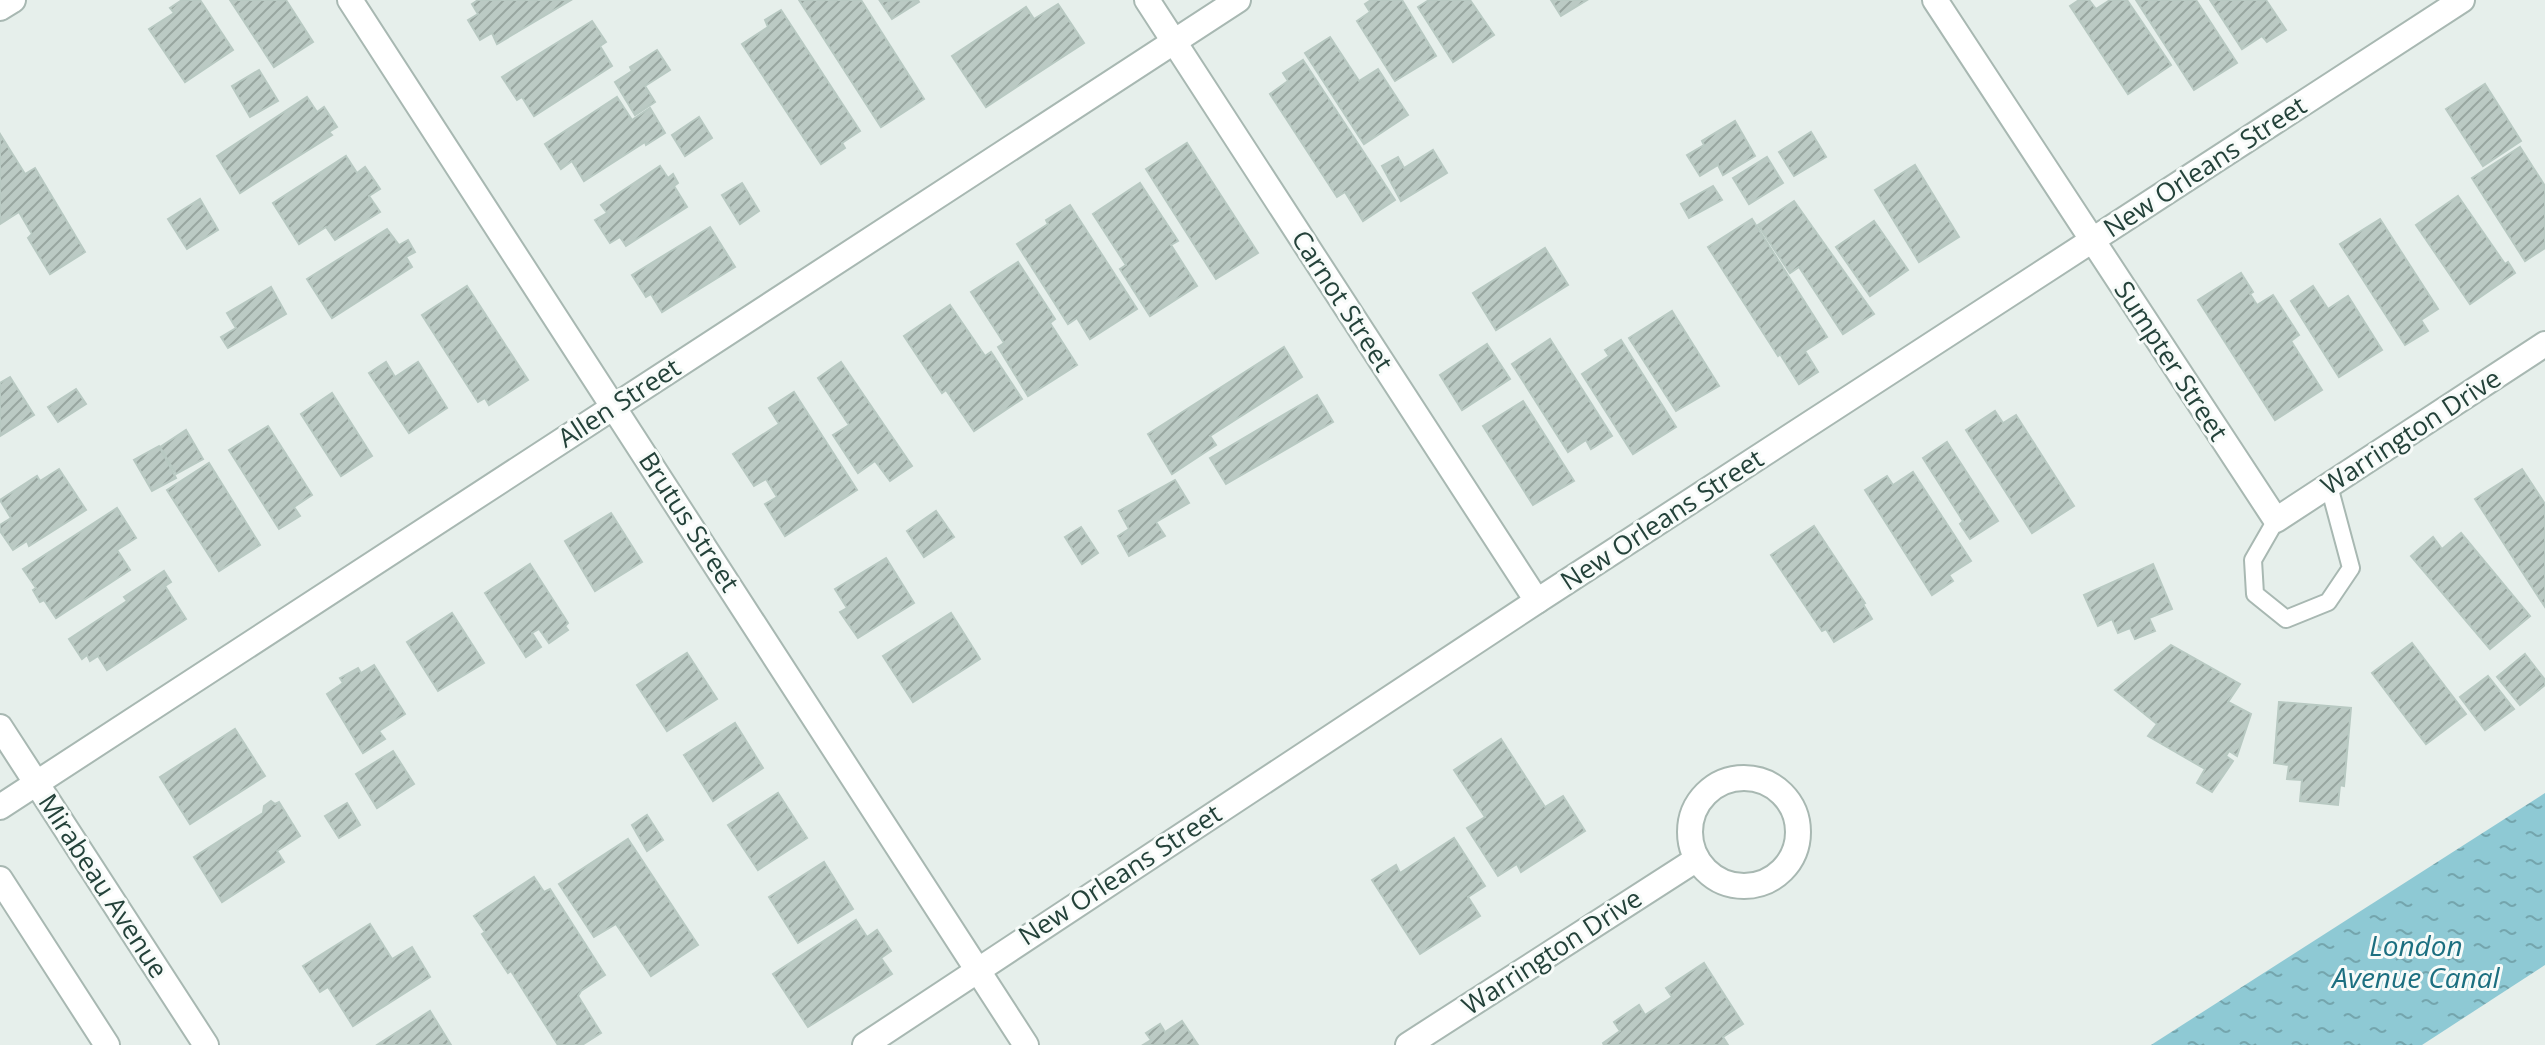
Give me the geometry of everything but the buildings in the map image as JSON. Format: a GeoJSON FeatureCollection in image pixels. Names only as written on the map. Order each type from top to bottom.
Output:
{"type":"FeatureCollection","features":[{"type":"Feature","properties":{"kind":"street"},"geometry":{"type":"LineString","coordinates":[[0,8],[13,0]]}},
{"type":"Feature","properties":{"kind":"street","name":"Brutus Street"},"geometry":{"type":"LineString","coordinates":[[350,0],[1026,1045]]}},
{"type":"Feature","properties":{"kind":"street","name":"Carnot Street"},"geometry":{"type":"LineString","coordinates":[[1147,0],[1537,601]]}},
{"type":"Feature","properties":{"kind":"street","name":"Allen Street"},"geometry":{"type":"LineString","coordinates":[[0,807],[1238,0]]}},
{"type":"Feature","properties":{"kind":"street","name":"Sumpter Street"},"geometry":{"type":"LineString","coordinates":[[1935,0],[2276,520]]}},
{"type":"Feature","properties":{"kind":"street","name":"New Orleans Street"},"geometry":{"type":"LineString","coordinates":[[865,1045],[1537,601],[2462,0]]}},
{"type":"Feature","properties":{"kind":"street","name":"Warrington Drive"},"geometry":{"type":"LineString","coordinates":[[2276,520],[2545,344]]}},
{"type":"Feature","properties":{"kind":"street","name":"Mirabeau Avenue"},"geometry":{"type":"LineString","coordinates":[[0,727],[206,1045]]}},
{"type":"Feature","properties":{"kind":"street"},"geometry":{"type":"LineString","coordinates":[[1737,778],[1754,778],[1770,784],[1784,795],[1794,810],[1798,828],[1797,846],[1789,863],[1776,876],[1760,884],[1741,886],[1723,882],[1708,872],[1697,859],[1690,824],[1696,807],[1706,793],[1720,783],[1737,778]]}},
{"type":"Feature","properties":{"kind":"street","name":"Warrington Drive"},"geometry":{"type":"LineString","coordinates":[[1408,1045],[1697,859]]}},
{"type":"Feature","properties":{"kind":"street"},"geometry":{"type":"LineString","coordinates":[[0,879],[107,1045]]}},
{"type":"Feature","properties":{"kind":"lane"},"geometry":{"type":"LineString","coordinates":[[2276,520],[2253,560],[2255,594],[2286,619],[2328,602],[2351,568],[2329,486]]}},
{"type":"Feature","properties":{"kind":"water","name":"London Avenue Canal"},"geometry":{"type":"Polygon","coordinates":[[[2545,793],[2545,965],[2422,1045],[2151,1045],[2545,793]]]}}]}
